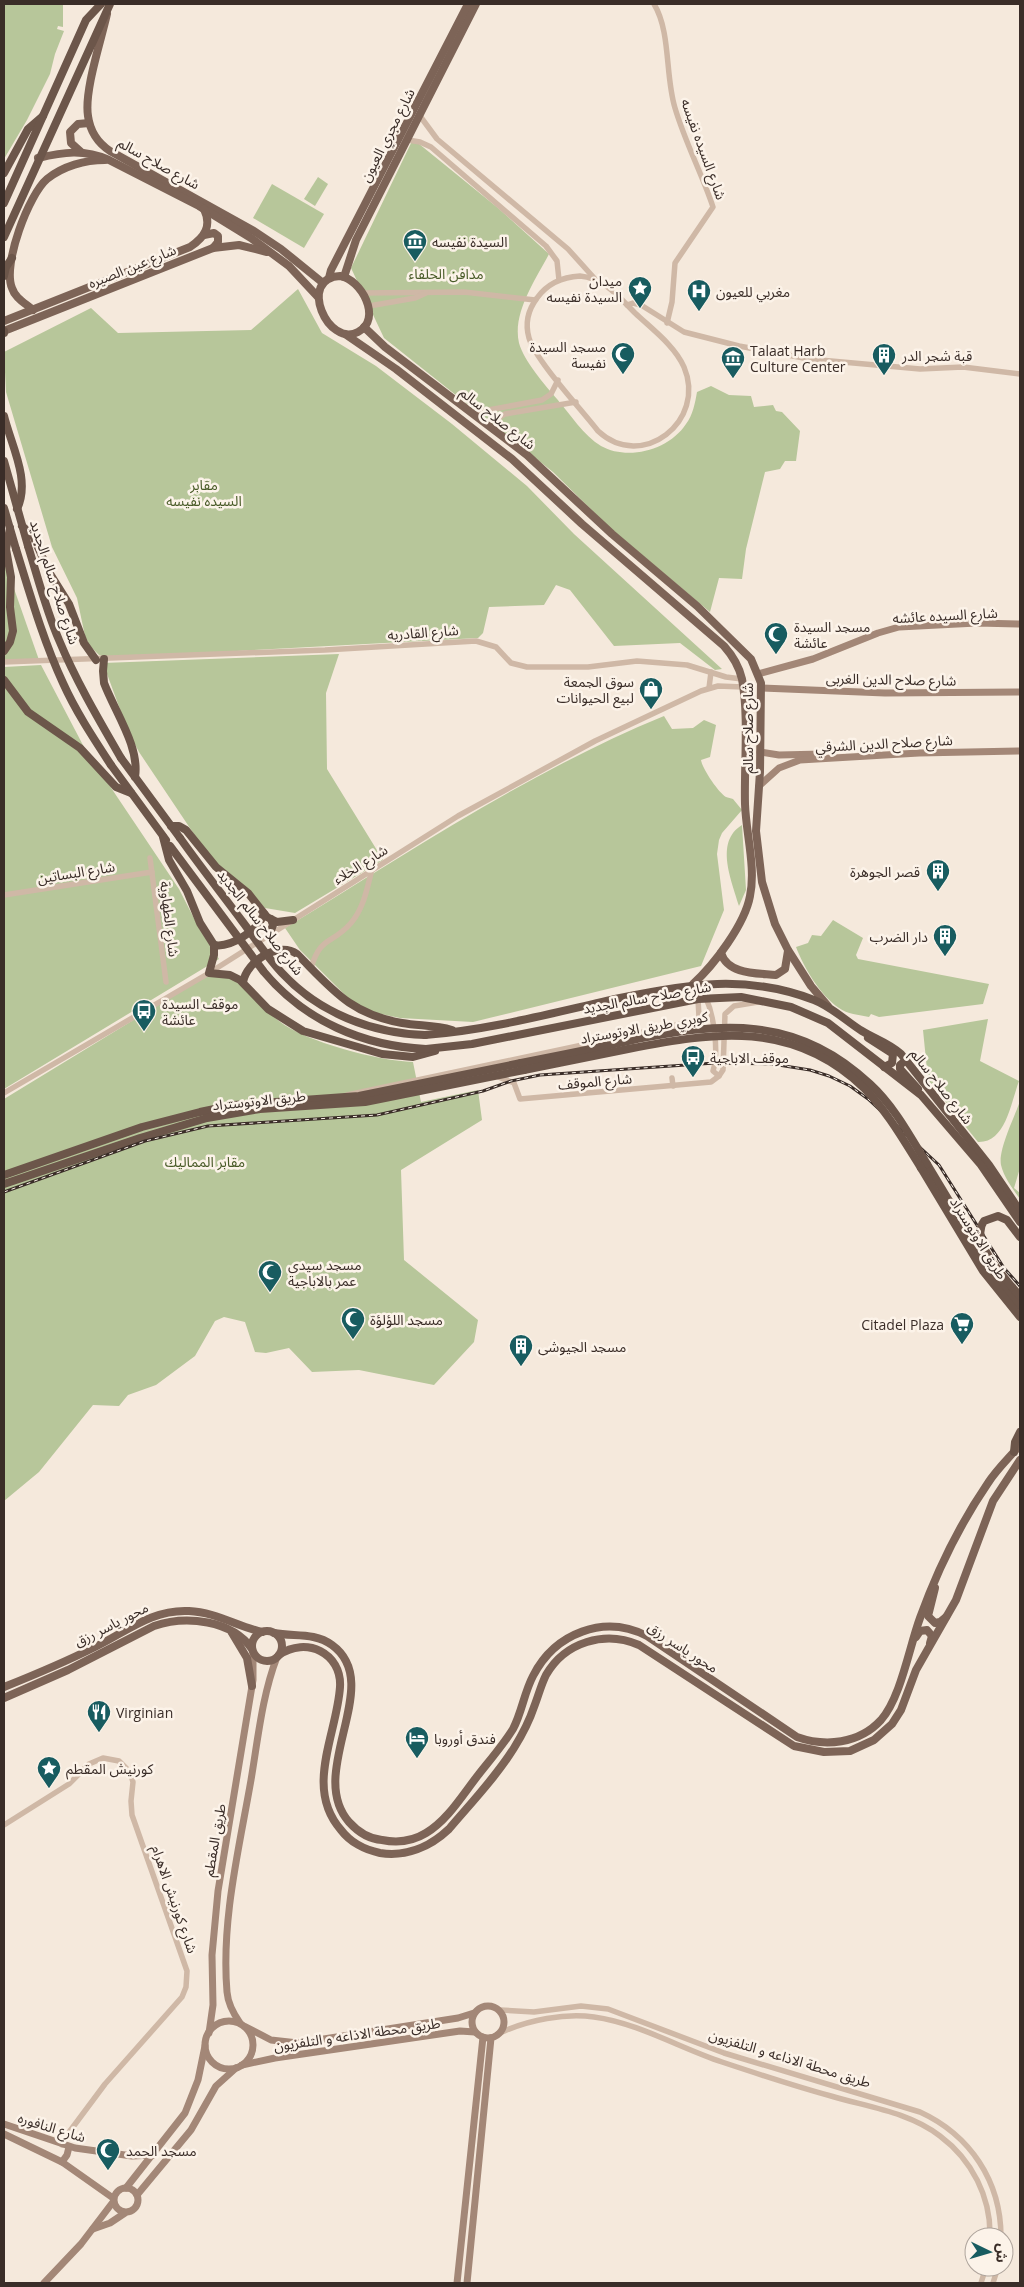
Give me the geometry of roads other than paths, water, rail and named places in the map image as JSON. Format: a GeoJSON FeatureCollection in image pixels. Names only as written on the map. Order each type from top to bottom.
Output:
{"type":"FeatureCollection","features":[{"type":"Feature","properties":{"kind":"highway"},"geometry":{"type":"LineString","coordinates":[[4,203],[86,20],[101,4]]}},
{"type":"Feature","properties":{"kind":"highway"},"geometry":{"type":"LineString","coordinates":[[4,237],[37,161],[110,5]]}},
{"type":"Feature","properties":{"kind":"highway"},"geometry":{"type":"LineString","coordinates":[[4,173],[28,129],[43,116]]}},
{"type":"Feature","properties":{"kind":"highway"},"geometry":{"type":"LineString","coordinates":[[4,276],[6,267],[12,258]]}},
{"type":"Feature","properties":{"kind":"highway"},"geometry":{"type":"LineString","coordinates":[[4,416],[23,484],[23,497],[18,509]]}},
{"type":"Feature","properties":{"kind":"highway","name":"شارع صلاح سالم الجديد"},"geometry":{"type":"LineString","coordinates":[[4,461],[52,622],[66,657],[121,758],[276,966],[301,991],[327,1009],[352,1021],[389,1031],[425,1035],[456,1032],[693,984],[734,983],[760,986],[798,994],[829,1008]]}},
{"type":"Feature","properties":{"kind":"highway","name":"شارع صلاح سالم الجديد"},"geometry":{"type":"LineString","coordinates":[[4,510],[40,625],[63,683],[111,765],[264,972],[279,990],[324,1022],[356,1036],[393,1046],[426,1049],[472,1044],[702,998],[735,997],[771,1002],[802,1010],[841,1032]]}},
{"type":"Feature","properties":{"kind":"highway"},"geometry":{"type":"LineString","coordinates":[[22,526],[33,536],[49,572],[69,604],[84,643],[96,660]]}},
{"type":"Feature","properties":{"kind":"highway"},"geometry":{"type":"LineString","coordinates":[[4,651],[10,642],[13,631],[10,607],[11,577],[6,550],[10,528]]}},
{"type":"Feature","properties":{"kind":"highway"},"geometry":{"type":"LineString","coordinates":[[104,659],[104,684],[134,751],[135,777]]}},
{"type":"Feature","properties":{"kind":"highway"},"geometry":{"type":"LineString","coordinates":[[4,680],[28,712],[80,748],[116,787],[132,793]]}},
{"type":"Feature","properties":{"kind":"highway"},"geometry":{"type":"LineString","coordinates":[[171,826],[179,826],[186,830],[216,867],[248,893],[273,925],[270,933]]}},
{"type":"Feature","properties":{"kind":"highway"},"geometry":{"type":"LineString","coordinates":[[163,837],[169,860],[187,891],[200,923],[214,945],[214,955],[209,972],[230,975],[244,982],[261,1002],[276,1015],[302,1031],[374,1053],[397,1056],[423,1055],[442,1048]]}},
{"type":"Feature","properties":{"kind":"highway"},"geometry":{"type":"LineString","coordinates":[[267,916],[277,922],[293,920]]}},
{"type":"Feature","properties":{"kind":"highway"},"geometry":{"type":"LineString","coordinates":[[214,945],[226,944],[254,928],[267,916]]}},
{"type":"Feature","properties":{"kind":"highway"},"geometry":{"type":"LineString","coordinates":[[244,982],[250,966],[279,950],[292,951],[312,968],[340,997],[362,1012],[391,1021],[436,1026],[456,1032]]}},
{"type":"Feature","properties":{"kind":"highway","name":"شارع صلاح سالم"},"geometry":{"type":"LineString","coordinates":[[829,1008],[863,1032],[888,1043],[906,1060],[989,1165],[1020,1211]]}},
{"type":"Feature","properties":{"kind":"highway","name":"كوبري طريق الاوتوستراد"},"geometry":{"type":"LineString","coordinates":[[522,1066],[700,1028],[735,1027],[781,1034],[830,1054],[871,1085],[898,1118],[924,1166]]}},
{"type":"Feature","properties":{"kind":"highway","name":"شارع صلاح سالم"},"geometry":{"type":"LineString","coordinates":[[841,1032],[921,1095],[981,1165],[1020,1222]]}},
{"type":"Feature","properties":{"kind":"highway"},"geometry":{"type":"LineString","coordinates":[[863,1032],[872,1041],[893,1054],[892,1063],[884,1067]]}},
{"type":"Feature","properties":{"kind":"highway"},"geometry":{"type":"LineString","coordinates":[[906,1060],[900,1065],[900,1069],[921,1095]]}},
{"type":"Feature","properties":{"kind":"highway","name":"طريق الاوتوستراد"},"geometry":{"type":"LineString","coordinates":[[4,1175],[142,1126],[200,1112],[234,1105],[335,1098],[376,1093],[522,1066]]}},
{"type":"Feature","properties":{"kind":"highway","name":"طريق الاوتوستراد"},"geometry":{"type":"LineString","coordinates":[[4,1184],[157,1132],[207,1118],[260,1109],[365,1102],[494,1075],[522,1066]]}},
{"type":"Feature","properties":{"kind":"highway","name":"طريق الاوتوستراد"},"geometry":{"type":"LineString","coordinates":[[924,1166],[989,1267],[1020,1306]]}},
{"type":"Feature","properties":{"kind":"highway","name":"طريق الاوتوستراد"},"geometry":{"type":"LineString","coordinates":[[924,1166],[980,1266],[1020,1318]]}},
{"type":"Feature","properties":{"kind":"highway"},"geometry":{"type":"LineString","coordinates":[[1020,1237],[1007,1220],[998,1216],[984,1221],[979,1230],[980,1240],[986,1252],[1020,1296]]}},
{"type":"Feature","properties":{"kind":"highway"},"geometry":{"type":"LineString","coordinates":[[1014,1452],[1015,1442],[1020,1432]]}},
{"type":"Feature","properties":{"kind":"main road","name":"شارع مجري العيون"},"geometry":{"type":"LineString","coordinates":[[326,281],[468,4]]}},
{"type":"Feature","properties":{"kind":"main road","name":"شارع مجري العيون"},"geometry":{"type":"LineString","coordinates":[[344,277],[353,247],[476,4]]}},
{"type":"Feature","properties":{"kind":"main road"},"geometry":{"type":"LineString","coordinates":[[81,152],[71,143],[70,132],[78,124],[89,123],[88,105],[91,85],[110,5]]}},
{"type":"Feature","properties":{"kind":"main road","name":"شارع صلاح سالم"},"geometry":{"type":"LineString","coordinates":[[89,123],[96,137],[106,148],[261,235],[326,281]]}},
{"type":"Feature","properties":{"kind":"main road","name":"شارع صلاح سالم"},"geometry":{"type":"LineString","coordinates":[[37,161],[62,152],[81,152],[108,160],[204,209],[273,254],[297,274],[318,297]]}},
{"type":"Feature","properties":{"kind":"main road"},"geometry":{"type":"LineString","coordinates":[[33,310],[17,297],[11,288],[10,273],[12,258],[28,207],[42,183],[56,173],[74,165],[108,160]]}},
{"type":"Feature","properties":{"kind":"main road"},"geometry":{"type":"LineString","coordinates":[[204,209],[208,224],[204,235]]}},
{"type":"Feature","properties":{"kind":"main road"},"geometry":{"type":"LineString","coordinates":[[204,235],[212,233],[217,235],[218,242],[213,248]]}},
{"type":"Feature","properties":{"kind":"main road","name":"شارع عين الصيره"},"geometry":{"type":"LineString","coordinates":[[4,321],[190,247],[204,235]]}},
{"type":"Feature","properties":{"kind":"main road","name":"شارع عين الصيره"},"geometry":{"type":"LineString","coordinates":[[4,332],[213,248],[239,245],[273,254]]}},
{"type":"Feature","properties":{"kind":"main road"},"geometry":{"type":"LineString","coordinates":[[344,277],[354,282],[369,306],[369,318],[364,327],[355,333],[345,334],[335,330],[330,325],[318,297],[326,281],[344,277]]}},
{"type":"Feature","properties":{"kind":"main road","name":"شارع صلاح سالم"},"geometry":{"type":"LineString","coordinates":[[364,327],[385,347],[542,469],[612,534],[697,606],[746,654],[758,674],[761,688],[756,831],[758,866],[772,915],[788,950],[806,979],[829,1008]]}},
{"type":"Feature","properties":{"kind":"main road","name":"شارع صلاح سالم"},"geometry":{"type":"LineString","coordinates":[[345,334],[396,369],[526,471],[582,524],[724,646],[737,663],[742,683],[745,806],[752,887],[747,906],[721,953],[693,984]]}},
{"type":"Feature","properties":{"kind":"main road","name":"شارع السيده عائشه"},"geometry":{"type":"LineString","coordinates":[[758,674],[809,660],[870,636],[899,627],[970,623],[1020,624]]}},
{"type":"Feature","properties":{"kind":"main road","name":"شارع صلاح الدين الغربى"},"geometry":{"type":"LineString","coordinates":[[761,688],[885,693],[1020,692]]}},
{"type":"Feature","properties":{"kind":"main road","name":"شارع صلاح الدين الشرقي"},"geometry":{"type":"LineString","coordinates":[[760,752],[779,755],[1020,747]]}},
{"type":"Feature","properties":{"kind":"main road","name":"شارع صلاح الدين الشرقي"},"geometry":{"type":"LineString","coordinates":[[758,786],[779,768],[800,760],[919,753],[1020,751]]}},
{"type":"Feature","properties":{"kind":"main road"},"geometry":{"type":"LineString","coordinates":[[721,953],[725,962],[732,968],[776,975],[785,969],[788,950]]}},
{"type":"Feature","properties":{"kind":"main road","name":"محور ياسر رزق"},"geometry":{"type":"LineString","coordinates":[[274,1633],[310,1635],[321,1638],[336,1647],[350,1668],[352,1685],[336,1775],[337,1800],[342,1813],[356,1829],[372,1838],[390,1841],[408,1840],[420,1836],[445,1816],[508,1736],[520,1714],[532,1677],[546,1657],[565,1640],[586,1629],[610,1626],[640,1633],[790,1733],[810,1741],[823,1743],[842,1742],[860,1735],[881,1720],[891,1704],[936,1579],[950,1548],[987,1484],[1020,1446]]}},
{"type":"Feature","properties":{"kind":"main road","name":"محور ياسر رزق"},"geometry":{"type":"LineString","coordinates":[[278,1656],[294,1647],[309,1646],[326,1653],[335,1665],[340,1686],[324,1774],[325,1802],[334,1822],[349,1839],[373,1851],[394,1854],[419,1849],[437,1839],[449,1829],[512,1751],[526,1726],[550,1670],[565,1654],[586,1642],[609,1638],[639,1644],[787,1743],[801,1749],[844,1752],[856,1749],[874,1740],[888,1729],[901,1710],[916,1670],[949,1614],[964,1581],[990,1508],[1020,1460]]}},
{"type":"Feature","properties":{"kind":"main road"},"geometry":{"type":"LineString","coordinates":[[936,1579],[928,1616],[933,1622],[937,1623],[949,1614]]}},
{"type":"Feature","properties":{"kind":"main road","name":"محور ياسر رزق"},"geometry":{"type":"LineString","coordinates":[[4,1687],[96,1646],[145,1620],[166,1613],[187,1611],[208,1613],[262,1632]]}},
{"type":"Feature","properties":{"kind":"main road","name":"محور ياسر رزق"},"geometry":{"type":"LineString","coordinates":[[4,1698],[68,1670],[162,1624],[192,1620],[211,1624],[231,1631],[245,1640],[253,1651]]}},
{"type":"Feature","properties":{"kind":"main road"},"geometry":{"type":"LineString","coordinates":[[910,1649],[919,1632],[926,1629],[932,1636],[927,1650]]}},
{"type":"Feature","properties":{"kind":"main road"},"geometry":{"type":"LineString","coordinates":[[231,1631],[247,1658],[252,1686]]}},
{"type":"Feature","properties":{"kind":"main road"},"geometry":{"type":"LineString","coordinates":[[262,1632],[274,1633],[282,1643],[278,1656],[265,1661],[258,1658],[253,1651],[255,1638],[262,1632]]}},
{"type":"Feature","properties":{"kind":"main road","name":"طريق المقطم"},"geometry":{"type":"LineString","coordinates":[[209,2033],[212,2012],[212,1955],[218,1891],[252,1686],[253,1651]]}},
{"type":"Feature","properties":{"kind":"main road","name":"طريق المقطم"},"geometry":{"type":"LineString","coordinates":[[243,2025],[232,2012],[227,1991],[229,1917],[266,1697],[278,1656]]}},
{"type":"Feature","properties":{"kind":"main road"},"geometry":{"type":"LineString","coordinates":[[484,2006],[495,2006],[500,2010],[505,2018],[502,2032],[492,2038],[483,2037],[476,2032],[472,2023],[474,2013],[484,2006]]}},
{"type":"Feature","properties":{"kind":"main road","name":"طريق محطة الاذاعه و التلفزيون"},"geometry":{"type":"LineString","coordinates":[[243,2025],[271,2040],[298,2043],[458,2018],[474,2013]]}},
{"type":"Feature","properties":{"kind":"main road"},"geometry":{"type":"LineString","coordinates":[[44,2283],[93,2229],[117,2192],[126,2188],[179,2124],[188,2108],[198,2080],[205,2046],[213,2027],[226,2021],[243,2025],[252,2038],[253,2044],[250,2056],[216,2086],[191,2130],[137,2195]]}},
{"type":"Feature","properties":{"kind":"main road","name":"طريق محطة الاذاعه و التلفزيون"},"geometry":{"type":"LineString","coordinates":[[239,2067],[275,2058],[460,2031],[476,2032]]}},
{"type":"Feature","properties":{"kind":"main road"},"geometry":{"type":"LineString","coordinates":[[457,2283],[483,2037]]}},
{"type":"Feature","properties":{"kind":"main road"},"geometry":{"type":"LineString","coordinates":[[467,2283],[492,2038]]}},
{"type":"Feature","properties":{"kind":"main road"},"geometry":{"type":"LineString","coordinates":[[205,2046],[210,2059],[222,2068],[239,2067]]}},
{"type":"Feature","properties":{"kind":"main road","name":"شارع النافوره"},"geometry":{"type":"LineString","coordinates":[[4,2124],[62,2145],[126,2156],[153,2155]]}},
{"type":"Feature","properties":{"kind":"main road","name":"شارع النافوره"},"geometry":{"type":"LineString","coordinates":[[4,2134],[62,2162],[113,2200]]}},
{"type":"Feature","properties":{"kind":"main road"},"geometry":{"type":"LineString","coordinates":[[52,2158],[51,2148],[62,2145],[67,2155],[62,2162]]}},
{"type":"Feature","properties":{"kind":"main road"},"geometry":{"type":"LineString","coordinates":[[93,2229],[110,2223],[136,2207],[138,2202],[137,2195],[131,2189],[126,2188]]}},
{"type":"Feature","properties":{"kind":"main road"},"geometry":{"type":"LineString","coordinates":[[113,2200],[116,2209],[125,2213]]}},
{"type":"Feature","properties":{"kind":"street","name":"شارع السيده نفيسه"},"geometry":{"type":"LineString","coordinates":[[654,4],[661,20],[675,109],[713,208],[675,263],[672,302],[666,323]]}},
{"type":"Feature","properties":{"kind":"street"},"geometry":{"type":"LineString","coordinates":[[420,116],[437,139],[568,249],[595,279],[609,287],[672,349],[682,362],[688,378],[689,389],[683,416],[674,429],[660,439],[640,445],[626,445],[611,441],[602,435],[536,353],[529,338],[528,318],[535,300],[544,290],[559,280],[580,276],[595,279]]}},
{"type":"Feature","properties":{"kind":"street"},"geometry":{"type":"LineString","coordinates":[[408,140],[420,142],[431,147],[549,249],[558,266],[559,280]]}},
{"type":"Feature","properties":{"kind":"street"},"geometry":{"type":"LineString","coordinates":[[369,306],[415,298],[428,292]]}},
{"type":"Feature","properties":{"kind":"street"},"geometry":{"type":"LineString","coordinates":[[362,293],[464,292],[535,300]]}},
{"type":"Feature","properties":{"kind":"street"},"geometry":{"type":"LineString","coordinates":[[627,305],[633,303],[641,305],[666,323],[684,332],[739,346],[809,359],[920,368],[977,368],[1020,374]]}},
{"type":"Feature","properties":{"kind":"street"},"geometry":{"type":"LineString","coordinates":[[474,415],[483,411],[542,400],[551,394],[558,380]]}},
{"type":"Feature","properties":{"kind":"street"},"geometry":{"type":"LineString","coordinates":[[493,430],[498,420],[505,414],[576,402]]}},
{"type":"Feature","properties":{"kind":"street","name":"شارع القادريه"},"geometry":{"type":"LineString","coordinates":[[4,662],[96,660],[476,641],[496,647],[511,663],[527,666],[588,667],[637,661],[678,664],[711,672],[742,683]]}},
{"type":"Feature","properties":{"kind":"street"},"geometry":{"type":"LineString","coordinates":[[709,688],[711,672]]}},
{"type":"Feature","properties":{"kind":"street","name":"شارع الخلاء"},"geometry":{"type":"LineString","coordinates":[[4,1094],[371,873],[458,816],[584,746],[709,688],[742,683]]}},
{"type":"Feature","properties":{"kind":"street","name":"شارع الطهاوية"},"geometry":{"type":"LineString","coordinates":[[150,858],[166,982]]}},
{"type":"Feature","properties":{"kind":"street","name":"شارع البساتين"},"geometry":{"type":"LineString","coordinates":[[4,895],[152,872]]}},
{"type":"Feature","properties":{"kind":"street"},"geometry":{"type":"LineString","coordinates":[[312,968],[319,948],[345,928],[358,913],[371,873]]}},
{"type":"Feature","properties":{"kind":"street"},"geometry":{"type":"LineString","coordinates":[[702,998],[712,1014],[715,1060],[713,1071],[719,1076],[724,1063],[724,1021],[728,1010],[741,1005],[771,1002]]}},
{"type":"Feature","properties":{"kind":"street"},"geometry":{"type":"LineString","coordinates":[[335,1098],[374,1088],[695,1021],[700,1014],[702,998]]}},
{"type":"Feature","properties":{"kind":"street"},"geometry":{"type":"LineString","coordinates":[[714,1045],[724,1044]]}},
{"type":"Feature","properties":{"kind":"street","name":"شارع الموقف"},"geometry":{"type":"LineString","coordinates":[[494,1075],[514,1083],[520,1099],[673,1086],[707,1082],[719,1076]]}},
{"type":"Feature","properties":{"kind":"street"},"geometry":{"type":"LineString","coordinates":[[672,1078],[673,1086]]}},
{"type":"Feature","properties":{"kind":"street","name":"شارع كورنيش الاهرام"},"geometry":{"type":"LineString","coordinates":[[4,1825],[69,1784],[93,1761],[108,1758],[123,1764],[130,1772],[133,1782],[132,1815],[187,1971],[186,1987],[182,1998],[106,2084],[67,2135],[62,2145]]}},
{"type":"Feature","properties":{"kind":"street","name":"طريق محطة الاذاعه و التلفزيون"},"geometry":{"type":"LineString","coordinates":[[500,2010],[534,2012],[581,2006],[616,2011],[724,2053],[902,2106],[934,2119],[961,2139],[981,2164],[996,2198],[1000,2227]]}},
{"type":"Feature","properties":{"kind":"street"},"geometry":{"type":"LineString","coordinates":[[613,2021],[616,2011]]}},
{"type":"Feature","properties":{"kind":"street","name":"طريق محطة الاذاعه و التلفزيون"},"geometry":{"type":"LineString","coordinates":[[502,2032],[527,2023],[564,2016],[581,2016],[613,2021],[721,2062],[900,2115],[928,2128],[952,2145],[972,2170],[987,2205],[989,2227]]}},
{"type":"Feature","properties":{"kind":"street"},"geometry":{"type":"LineString","coordinates":[[721,2062],[724,2053]]}},
{"type":"Feature","properties":{"kind":"street"},"geometry":{"type":"LineString","coordinates":[[856,2103],[861,2100],[860,2094]]}},
{"type":"Feature","properties":{"kind":"street"},"geometry":{"type":"LineString","coordinates":[[928,2128],[934,2119]]}},
{"type":"Feature","properties":{"kind":"railway"},"geometry":{"type":"LineString","coordinates":[[4,1192],[145,1141],[208,1126],[377,1115],[483,1091],[511,1081],[540,1075],[715,1063],[772,1064],[810,1070],[829,1076],[850,1086],[868,1099],[939,1165],[1004,1268],[1020,1286]]}},
{"type":"Feature","properties":{"kind":"place","name":"السيدة نفيسه"},"geometry":{"type":"Point","coordinates":[415,262]}},
{"type":"Feature","properties":{"kind":"place","name":"ميدان السيدة نفيسه"},"geometry":{"type":"Point","coordinates":[640,309]}},
{"type":"Feature","properties":{"kind":"place","name":"مغربي للعيون"},"geometry":{"type":"Point","coordinates":[699,312]}},
{"type":"Feature","properties":{"kind":"place","name":"مسجد السيدة نفيسة"},"geometry":{"type":"Point","coordinates":[623,375]}},
{"type":"Feature","properties":{"kind":"place","name":"قبة شجر الدر"},"geometry":{"type":"Point","coordinates":[884,376]}},
{"type":"Feature","properties":{"kind":"place","name":"Talaat Harb Culture Center"},"geometry":{"type":"Point","coordinates":[733,379]}},
{"type":"Feature","properties":{"kind":"place","name":"مسجد السيدة عائشة"},"geometry":{"type":"Point","coordinates":[776,655]}},
{"type":"Feature","properties":{"kind":"place","name":"سوق الجمعة لبيع الحيوانات"},"geometry":{"type":"Point","coordinates":[651,710]}},
{"type":"Feature","properties":{"kind":"place","name":"قصر الجوهرة"},"geometry":{"type":"Point","coordinates":[938,892]}},
{"type":"Feature","properties":{"kind":"place","name":"دار الضرب"},"geometry":{"type":"Point","coordinates":[945,957]}},
{"type":"Feature","properties":{"kind":"place","name":"موقف السيدة عائشة"},"geometry":{"type":"Point","coordinates":[144,1032]}},
{"type":"Feature","properties":{"kind":"place","name":"موقف الاباجية"},"geometry":{"type":"Point","coordinates":[693,1078]}},
{"type":"Feature","properties":{"kind":"place","name":"مسجد سيدى عمر بالاباجية"},"geometry":{"type":"Point","coordinates":[270,1293]}},
{"type":"Feature","properties":{"kind":"place","name":"مسجد اللؤلؤة"},"geometry":{"type":"Point","coordinates":[353,1340]}},
{"type":"Feature","properties":{"kind":"place","name":"Citadel Plaza"},"geometry":{"type":"Point","coordinates":[962,1345]}},
{"type":"Feature","properties":{"kind":"place","name":"مسجد الجيوشى"},"geometry":{"type":"Point","coordinates":[521,1367]}},
{"type":"Feature","properties":{"kind":"place","name":"Virginian"},"geometry":{"type":"Point","coordinates":[99,1733]}},
{"type":"Feature","properties":{"kind":"place","name":"فندق أوروبا"},"geometry":{"type":"Point","coordinates":[417,1759]}},
{"type":"Feature","properties":{"kind":"place","name":"كورنيش المقطم"},"geometry":{"type":"Point","coordinates":[49,1789]}},
{"type":"Feature","properties":{"kind":"place","name":"مسجد الحمد"},"geometry":{"type":"Point","coordinates":[108,2171]}},
{"type":"Feature","properties":{"kind":"park label","name":"مدافن الحلفاء"},"geometry":{"type":"Point","coordinates":[446,273]}},
{"type":"Feature","properties":{"kind":"park label","name":"مقابر السيده نفيسه"},"geometry":{"type":"Point","coordinates":[204,492]}},
{"type":"Feature","properties":{"kind":"park label","name":"مقابر المماليك"},"geometry":{"type":"Point","coordinates":[205,1161]}}]}
